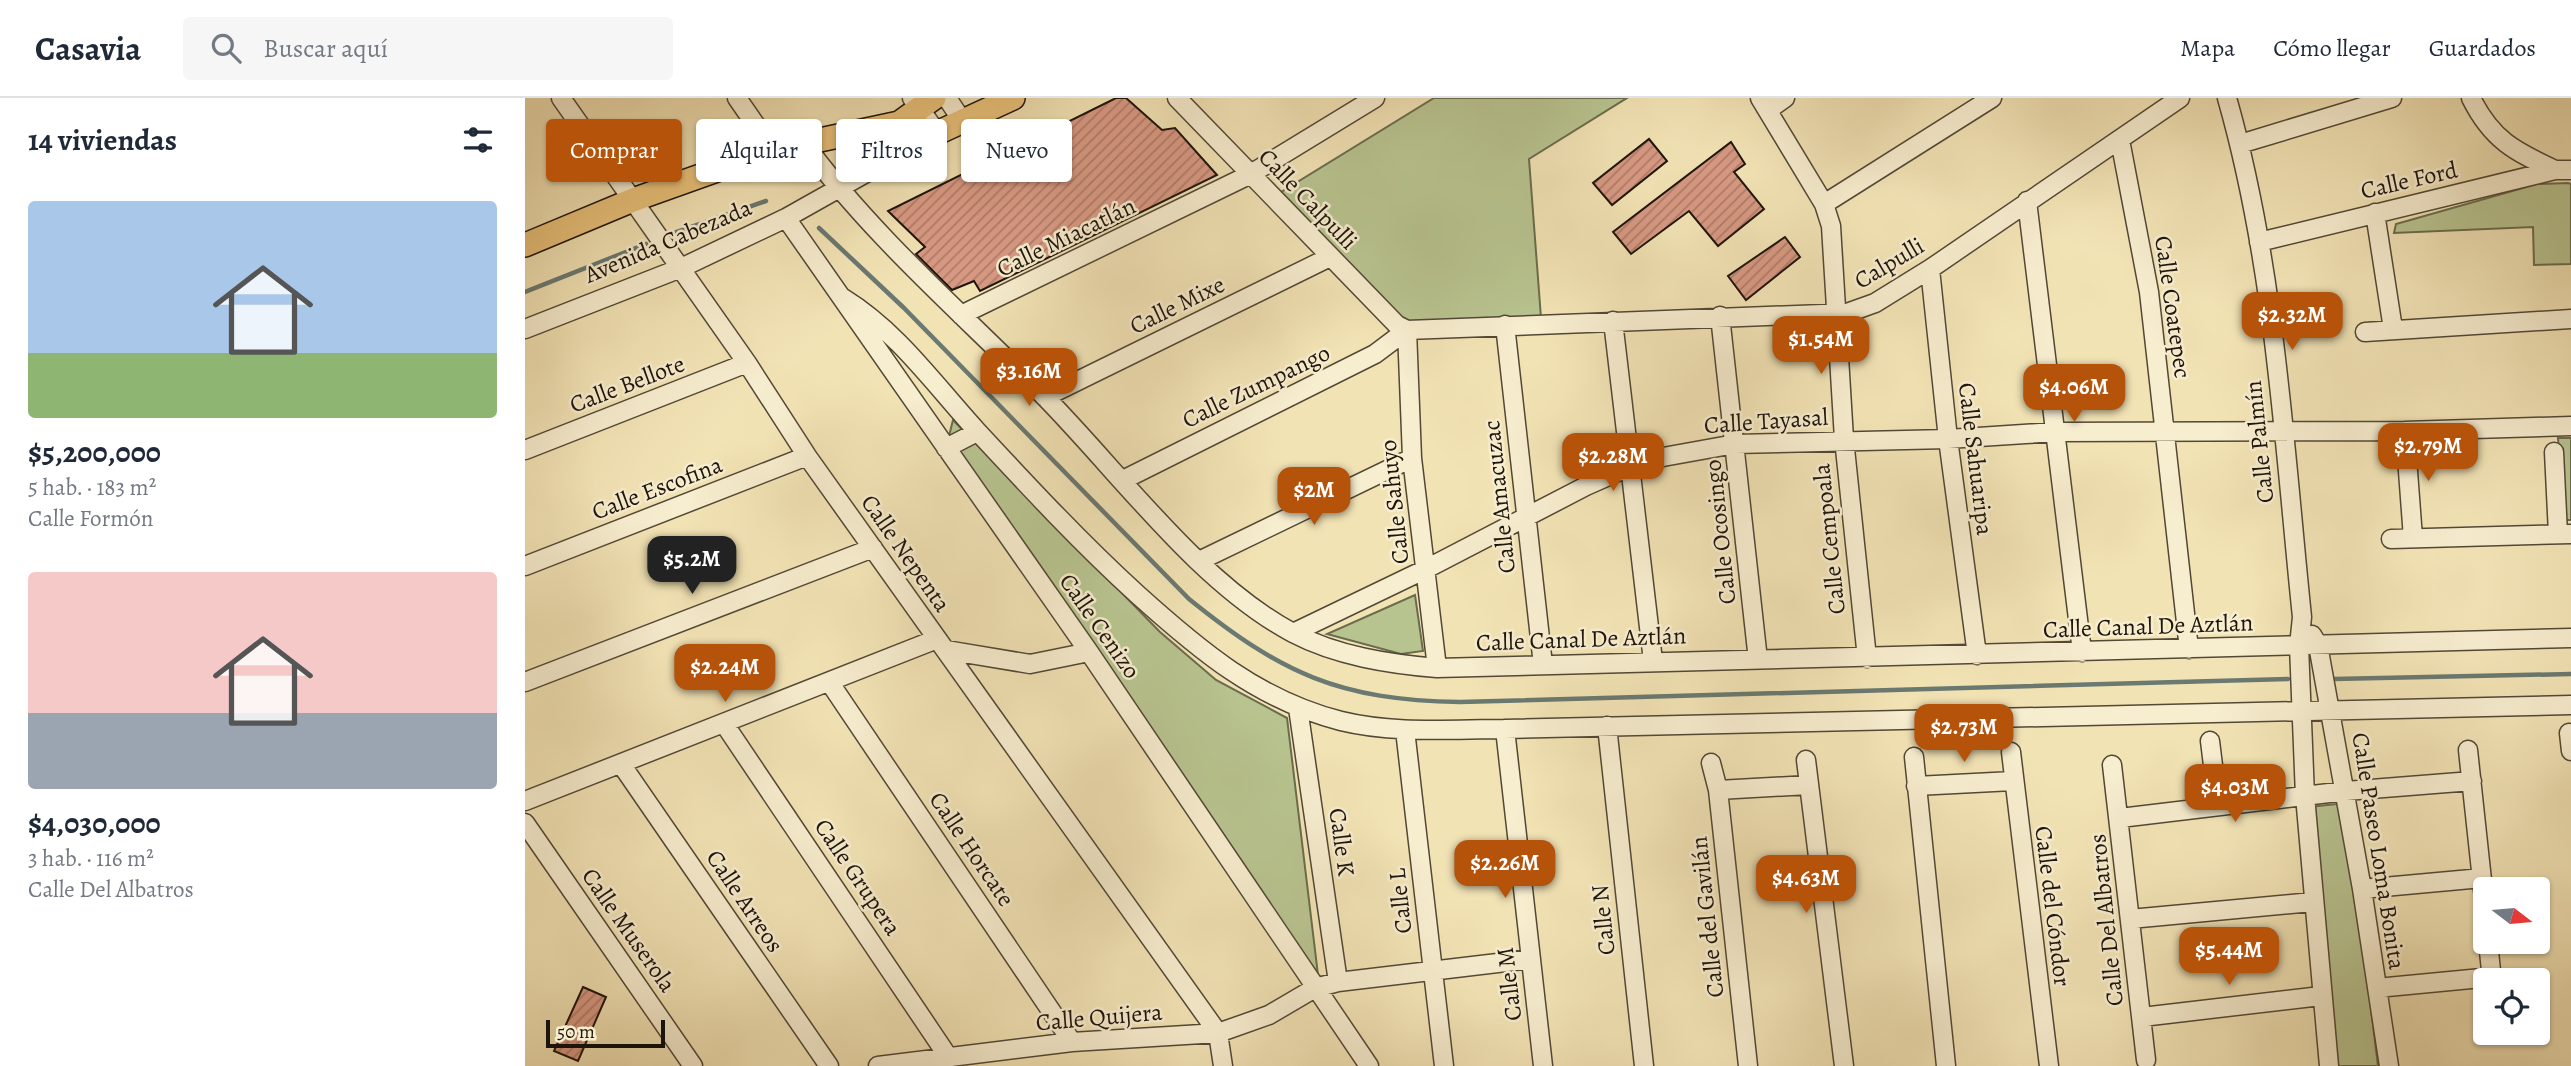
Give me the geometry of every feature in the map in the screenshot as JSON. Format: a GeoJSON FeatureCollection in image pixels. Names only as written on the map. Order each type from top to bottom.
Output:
{"type":"FeatureCollection","features":[{"type":"Feature","properties":{"kind":"main road","name":"Avenida Cabezada"},"geometry":{"type":"LineString","coordinates":[[969,119],[1013,98]]}},
{"type":"Feature","properties":{"kind":"main road"},"geometry":{"type":"LineString","coordinates":[[904,119],[922,101]]}},
{"type":"Feature","properties":{"kind":"main road","name":"Avenida Cabezada"},"geometry":{"type":"LineString","coordinates":[[525,245],[633,200],[696,178]]}},
{"type":"Feature","properties":{"kind":"street","name":"Calle Nepenta"},"geometry":{"type":"LineString","coordinates":[[561,98],[747,363],[807,456],[1218,1033]]}},
{"type":"Feature","properties":{"kind":"street"},"geometry":{"type":"LineString","coordinates":[[737,98],[752,119]]}},
{"type":"Feature","properties":{"kind":"street"},"geometry":{"type":"LineString","coordinates":[[947,98],[961,119]]}},
{"type":"Feature","properties":{"kind":"street","name":"Calle Calpulli"},"geometry":{"type":"LineString","coordinates":[[1177,98],[1397,325],[1407,330]]}},
{"type":"Feature","properties":{"kind":"street","name":"Calle Miacatlán"},"geometry":{"type":"LineString","coordinates":[[961,315],[1249,174],[1375,98]]}},
{"type":"Feature","properties":{"kind":"street"},"geometry":{"type":"LineString","coordinates":[[1764,104],[1786,98]]}},
{"type":"Feature","properties":{"kind":"street"},"geometry":{"type":"LineString","coordinates":[[1825,204],[1992,98]]}},
{"type":"Feature","properties":{"kind":"street","name":"Calpulli"},"geometry":{"type":"LineString","coordinates":[[1407,330],[1720,316],[1836,315],[1867,307],[1930,269],[2180,98]]}},
{"type":"Feature","properties":{"kind":"street","name":"Calle Palmín"},"geometry":{"type":"LineString","coordinates":[[2227,98],[2240,145],[2259,242],[2283,431],[2302,617],[2299,646]]}},
{"type":"Feature","properties":{"kind":"street"},"geometry":{"type":"LineString","coordinates":[[2240,145],[2392,98]]}},
{"type":"Feature","properties":{"kind":"street"},"geometry":{"type":"LineString","coordinates":[[2471,98],[2482,120],[2503,143],[2563,170]]}},
{"type":"Feature","properties":{"kind":"street"},"geometry":{"type":"LineString","coordinates":[[922,101],[930,119]]}},
{"type":"Feature","properties":{"kind":"street","name":"Calle Cempoala"},"geometry":{"type":"LineString","coordinates":[[1764,104],[1825,204],[1831,226],[1844,439],[1867,658]]}},
{"type":"Feature","properties":{"kind":"street","name":"Calle Coatepec"},"geometry":{"type":"LineString","coordinates":[[2120,140],[2146,270],[2189,649]]}},
{"type":"Feature","properties":{"kind":"street","name":"Calle Canal De Aztlán"},"geometry":{"type":"LineString","coordinates":[[822,168],[838,190],[1045,397],[1199,561],[1236,593],[1293,633],[1373,660],[1437,668],[2571,638]]}},
{"type":"Feature","properties":{"kind":"street","name":"Calle Ford"},"geometry":{"type":"LineString","coordinates":[[2259,242],[2375,212],[2563,170]]}},
{"type":"Feature","properties":{"kind":"street","name":"Avenida Cabezada"},"geometry":{"type":"LineString","coordinates":[[525,329],[681,268],[786,218],[852,182]]}},
{"type":"Feature","properties":{"kind":"street"},"geometry":{"type":"LineString","coordinates":[[2027,201],[2082,652]]}},
{"type":"Feature","properties":{"kind":"street"},"geometry":{"type":"LineString","coordinates":[[2375,212],[2393,329]]}},
{"type":"Feature","properties":{"kind":"street","name":"Calle Cenizo"},"geometry":{"type":"LineString","coordinates":[[786,218],[1089,652],[1369,1066]]}},
{"type":"Feature","properties":{"kind":"street","name":"Calle Mixe"},"geometry":{"type":"LineString","coordinates":[[1045,397],[1330,257]]}},
{"type":"Feature","properties":{"kind":"street","name":"Calle Sahuaripa"},"geometry":{"type":"LineString","coordinates":[[1930,269],[1948,439],[1977,655]]}},
{"type":"Feature","properties":{"kind":"street"},"geometry":{"type":"LineString","coordinates":[[843,298],[893,334],[977,432],[1098,558],[1191,642],[1241,680],[1298,708],[1343,721],[1405,730],[1505,729],[2571,705]]}},
{"type":"Feature","properties":{"kind":"street","name":"Calle Ocosingo"},"geometry":{"type":"LineString","coordinates":[[1720,316],[1758,660]]}},
{"type":"Feature","properties":{"kind":"street"},"geometry":{"type":"LineString","coordinates":[[2365,332],[2571,319]]}},
{"type":"Feature","properties":{"kind":"street"},"geometry":{"type":"LineString","coordinates":[[1613,321],[1653,661]]}},
{"type":"Feature","properties":{"kind":"street","name":"Calle Amacuzac"},"geometry":{"type":"LineString","coordinates":[[1505,325],[1543,665]]}},
{"type":"Feature","properties":{"kind":"street","name":"Calle Sahuyo"},"geometry":{"type":"LineString","coordinates":[[1407,330],[1412,458],[1437,668]]}},
{"type":"Feature","properties":{"kind":"street","name":"Calle Zumpango"},"geometry":{"type":"LineString","coordinates":[[1122,480],[1375,354],[1407,330]]}},
{"type":"Feature","properties":{"kind":"street","name":"Calle Bellote"},"geometry":{"type":"LineString","coordinates":[[525,450],[747,363]]}},
{"type":"Feature","properties":{"kind":"street","name":"Calle Tayasal"},"geometry":{"type":"LineString","coordinates":[[1293,633],[1426,569],[1586,485],[1629,467],[1663,457],[1735,444],[1844,439],[1948,439],[2055,432],[2571,426]]}},
{"type":"Feature","properties":{"kind":"street"},"geometry":{"type":"LineString","coordinates":[[2405,430],[2413,538]]}},
{"type":"Feature","properties":{"kind":"street"},"geometry":{"type":"LineString","coordinates":[[946,448],[977,432]]}},
{"type":"Feature","properties":{"kind":"street"},"geometry":{"type":"LineString","coordinates":[[2391,539],[2564,534],[2554,452]]}},
{"type":"Feature","properties":{"kind":"street","name":"Calle Escofina"},"geometry":{"type":"LineString","coordinates":[[525,566],[807,456]]}},
{"type":"Feature","properties":{"kind":"street"},"geometry":{"type":"LineString","coordinates":[[1199,561],[1412,458]]}},
{"type":"Feature","properties":{"kind":"street"},"geometry":{"type":"LineString","coordinates":[[525,682],[873,548]]}},
{"type":"Feature","properties":{"kind":"street","name":"Calle Palmín"},"geometry":{"type":"LineString","coordinates":[[2302,617],[2318,645]]}},
{"type":"Feature","properties":{"kind":"street"},"geometry":{"type":"LineString","coordinates":[[525,801],[830,683],[942,645],[992,660],[1030,664],[1089,652]]}},
{"type":"Feature","properties":{"kind":"street","name":"Calle Paseo Loma Bonita"},"geometry":{"type":"LineString","coordinates":[[2318,645],[2346,791],[2389,1066]]}},
{"type":"Feature","properties":{"kind":"street"},"geometry":{"type":"LineString","coordinates":[[2299,646],[2312,902],[2329,1066]]}},
{"type":"Feature","properties":{"kind":"street","name":"Calle Horcate"},"geometry":{"type":"LineString","coordinates":[[830,683],[1072,1042]]}},
{"type":"Feature","properties":{"kind":"street","name":"Calle K"},"geometry":{"type":"LineString","coordinates":[[1298,708],[1338,982]]}},
{"type":"Feature","properties":{"kind":"street","name":"Calle Grupera"},"geometry":{"type":"LineString","coordinates":[[725,725],[949,1058]]}},
{"type":"Feature","properties":{"kind":"street","name":"Calle N"},"geometry":{"type":"LineString","coordinates":[[1607,726],[1644,1066]]}},
{"type":"Feature","properties":{"kind":"street","name":"Calle M"},"geometry":{"type":"LineString","coordinates":[[1505,729],[1543,1066]]}},
{"type":"Feature","properties":{"kind":"street","name":"Calle L"},"geometry":{"type":"LineString","coordinates":[[1405,730],[1444,1066]]}},
{"type":"Feature","properties":{"kind":"street"},"geometry":{"type":"LineString","coordinates":[[2569,733],[2571,751]]}},
{"type":"Feature","properties":{"kind":"street"},"geometry":{"type":"LineString","coordinates":[[2210,741],[2218,806]]}},
{"type":"Feature","properties":{"kind":"street"},"geometry":{"type":"LineString","coordinates":[[2468,750],[2482,877]]}},
{"type":"Feature","properties":{"kind":"street","name":"Calle del Cóndor"},"geometry":{"type":"LineString","coordinates":[[2011,752],[2049,1066]]}},
{"type":"Feature","properties":{"kind":"street"},"geometry":{"type":"LineString","coordinates":[[1913,757],[1946,1066]]}},
{"type":"Feature","properties":{"kind":"street"},"geometry":{"type":"LineString","coordinates":[[1807,760],[1844,1066]]}},
{"type":"Feature","properties":{"kind":"street","name":"Calle Arreos"},"geometry":{"type":"LineString","coordinates":[[621,764],[829,1066]]}},
{"type":"Feature","properties":{"kind":"street","name":"Calle del Gavilán"},"geometry":{"type":"LineString","coordinates":[[1711,764],[1718,790],[1748,1066]]}},
{"type":"Feature","properties":{"kind":"street","name":"Calle Del Albatros"},"geometry":{"type":"LineString","coordinates":[[2112,765],[2146,1060]]}},
{"type":"Feature","properties":{"kind":"street"},"geometry":{"type":"LineString","coordinates":[[1916,786],[2013,781]]}},
{"type":"Feature","properties":{"kind":"street","name":"Calle Del Albatros"},"geometry":{"type":"LineString","coordinates":[[2120,818],[2346,791],[2472,781]]}},
{"type":"Feature","properties":{"kind":"street"},"geometry":{"type":"LineString","coordinates":[[1718,790],[1809,785]]}},
{"type":"Feature","properties":{"kind":"street","name":"Calle Muserola"},"geometry":{"type":"LineString","coordinates":[[525,823],[693,1066]]}},
{"type":"Feature","properties":{"kind":"street"},"geometry":{"type":"LineString","coordinates":[[2362,889],[2473,879]]}},
{"type":"Feature","properties":{"kind":"street"},"geometry":{"type":"LineString","coordinates":[[2130,919],[2312,902]]}},
{"type":"Feature","properties":{"kind":"street","name":"Calle Quijera"},"geometry":{"type":"LineString","coordinates":[[878,1066],[1072,1042],[1218,1033],[1269,1015],[1315,988],[1338,982],[1531,960]]}},
{"type":"Feature","properties":{"kind":"street"},"geometry":{"type":"LineString","coordinates":[[2377,988],[2473,980]]}},
{"type":"Feature","properties":{"kind":"street"},"geometry":{"type":"LineString","coordinates":[[2142,1017],[2321,996]]}},
{"type":"Feature","properties":{"kind":"street"},"geometry":{"type":"LineString","coordinates":[[1218,1033],[1223,1066]]}},
{"type":"Feature","properties":{"kind":"green space"},"geometry":{"type":"Polygon","coordinates":[[[1434,98],[1627,98],[1529,159],[1541,318],[1406,324],[1278,194],[1434,98]]]}},
{"type":"Feature","properties":{"kind":"green space"},"geometry":{"type":"Polygon","coordinates":[[[2537,184],[2571,184],[2571,264],[2534,265],[2533,227],[2394,233],[2396,224],[2537,184]]]}},
{"type":"Feature","properties":{"kind":"green space"},"geometry":{"type":"Polygon","coordinates":[[[953,420],[1160,632],[1216,680],[1287,718],[1318,975],[949,436],[953,420]]]}},
{"type":"Feature","properties":{"kind":"green space"},"geometry":{"type":"Polygon","coordinates":[[[2558,438],[2571,438],[2571,520],[2564,520],[2558,438]]]}},
{"type":"Feature","properties":{"kind":"green space"},"geometry":{"type":"Polygon","coordinates":[[[1415,595],[1423,651],[1401,654],[1327,634],[1415,595]]]}},
{"type":"Feature","properties":{"kind":"green space"},"geometry":{"type":"Polygon","coordinates":[[[2346,803],[2378,1066],[2336,1066],[2309,807],[2346,803]]]}},
{"type":"Feature","properties":{"kind":"building"},"geometry":{"type":"Polygon","coordinates":[[[1116,98],[1126,98],[1162,130],[1175,128],[1217,175],[980,291],[974,281],[952,290],[916,254],[925,247],[888,211],[961,175],[961,182],[1072,182],[1072,120],[1116,98]]]}},
{"type":"Feature","properties":{"kind":"building"},"geometry":{"type":"Polygon","coordinates":[[[1649,139],[1667,161],[1612,205],[1593,183],[1649,139]]]}},
{"type":"Feature","properties":{"kind":"building"},"geometry":{"type":"Polygon","coordinates":[[[1731,142],[1745,164],[1734,172],[1764,209],[1718,246],[1689,211],[1631,254],[1613,232],[1731,142]]]}},
{"type":"Feature","properties":{"kind":"building"},"geometry":{"type":"Polygon","coordinates":[[[1785,237],[1800,257],[1746,300],[1728,276],[1785,237]]]}},
{"type":"Feature","properties":{"kind":"building"},"geometry":{"type":"Polygon","coordinates":[[[583,987],[606,997],[578,1061],[554,1051],[583,987]]]}},
{"type":"Feature","properties":{"kind":"waterway"},"geometry":{"type":"LineString","coordinates":[[674,233],[766,201]]}},
{"type":"Feature","properties":{"kind":"waterway"},"geometry":{"type":"LineString","coordinates":[[819,228],[904,308],[1189,599],[1222,625],[1284,664],[1314,678],[1346,688],[1380,696],[1460,702],[2288,679]]}},
{"type":"Feature","properties":{"kind":"waterway"},"geometry":{"type":"LineString","coordinates":[[525,292],[646,244]]}},
{"type":"Feature","properties":{"kind":"waterway"},"geometry":{"type":"LineString","coordinates":[[2334,679],[2571,674]]}}]}
